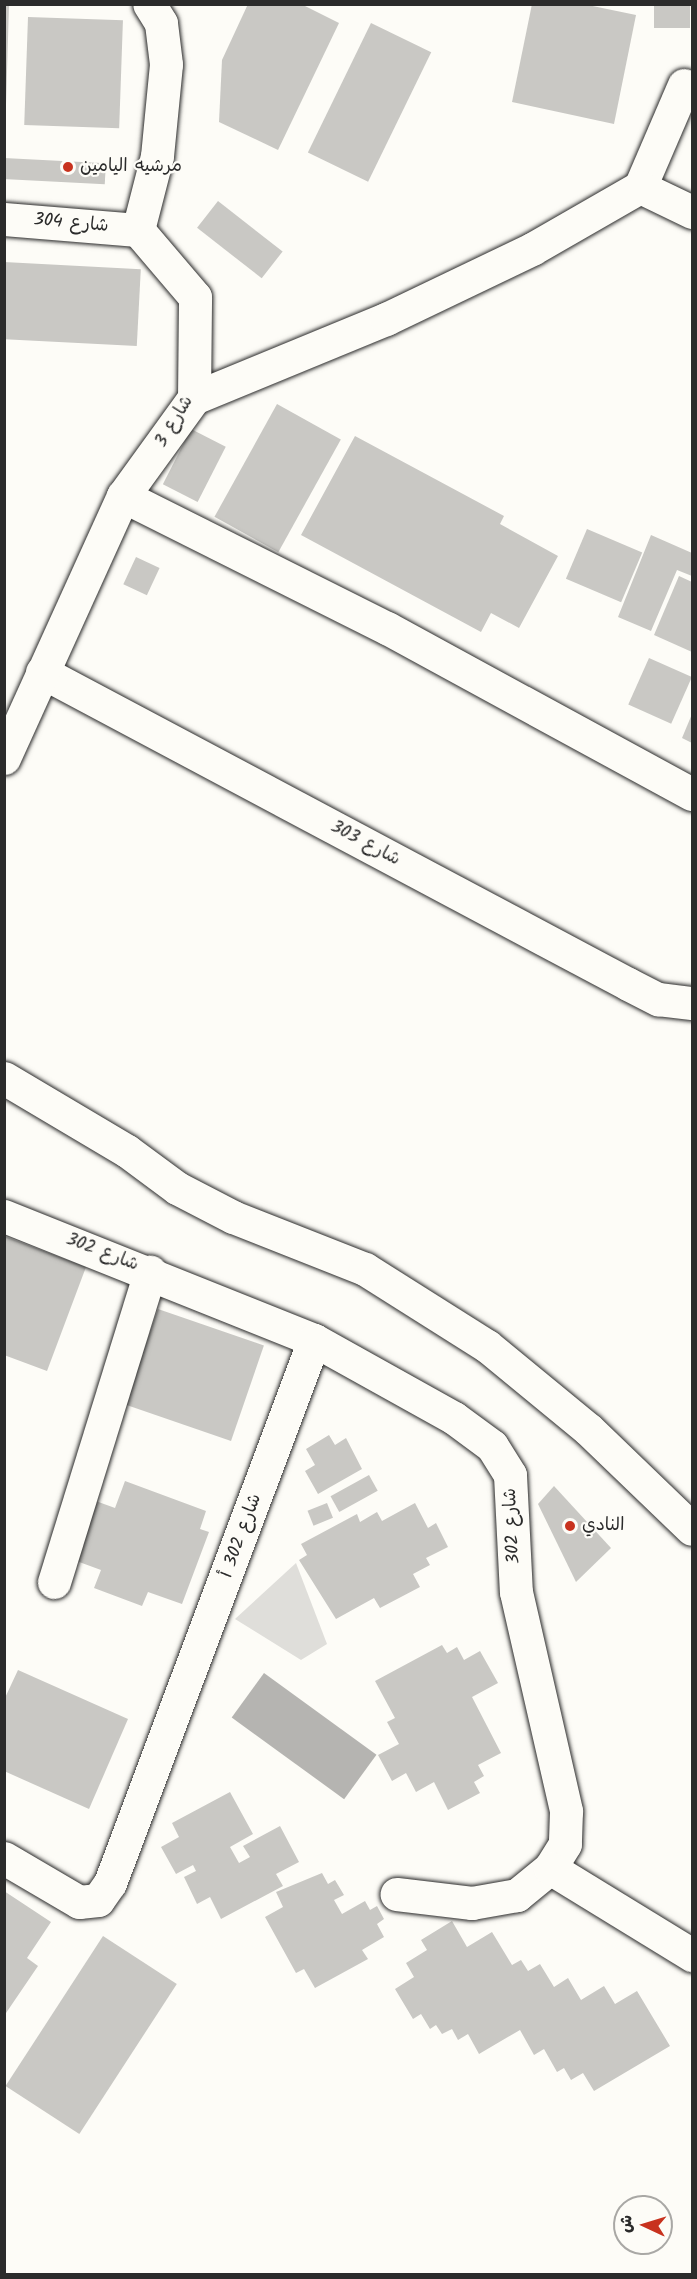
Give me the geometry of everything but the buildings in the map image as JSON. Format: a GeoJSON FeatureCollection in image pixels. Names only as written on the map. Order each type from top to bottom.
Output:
{"type":"FeatureCollection","features":[{"type":"Feature","properties":{"kind":"street"},"geometry":{"type":"LineString","coordinates":[[138,230],[157,156],[166,64],[161,23],[149,4]]}},
{"type":"Feature","properties":{"kind":"street"},"geometry":{"type":"LineString","coordinates":[[194,398],[386,319],[532,249],[640,187],[684,86]]}},
{"type":"Feature","properties":{"kind":"street"},"geometry":{"type":"LineString","coordinates":[[640,187],[693,212]]}},
{"type":"Feature","properties":{"kind":"street","name":"شارع 304"},"geometry":{"type":"LineString","coordinates":[[4,219],[138,230]]}},
{"type":"Feature","properties":{"kind":"street","name":"شارع 3"},"geometry":{"type":"LineString","coordinates":[[4,758],[123,496],[194,398],[195,297],[138,230]]}},
{"type":"Feature","properties":{"kind":"street"},"geometry":{"type":"LineString","coordinates":[[123,496],[387,628],[693,794]]}},
{"type":"Feature","properties":{"kind":"street","name":"شارع 303"},"geometry":{"type":"LineString","coordinates":[[42,672],[628,984],[658,999],[693,1003]]}},
{"type":"Feature","properties":{"kind":"street"},"geometry":{"type":"LineString","coordinates":[[4,1078],[127,1151],[177,1188],[233,1217],[365,1269],[487,1346],[588,1429],[693,1529]]}},
{"type":"Feature","properties":{"kind":"street","name":"شارع 302"},"geometry":{"type":"LineString","coordinates":[[4,1216],[150,1271],[314,1340],[454,1418],[492,1446],[510,1475],[515,1506],[516,1592],[566,1811],[565,1844],[550,1868]]}},
{"type":"Feature","properties":{"kind":"street"},"geometry":{"type":"LineString","coordinates":[[54,1582],[150,1271]]}},
{"type":"Feature","properties":{"kind":"street","name":"شارع 302 أ"},"geometry":{"type":"LineString","coordinates":[[4,1858],[79,1902],[98,1900],[110,1883],[170,1732],[314,1340]]}},
{"type":"Feature","properties":{"kind":"street"},"geometry":{"type":"LineString","coordinates":[[397,1894],[472,1903],[517,1895],[550,1868],[693,1955]]}},
{"type":"Feature","properties":{"kind":"shaded area"},"geometry":{"type":"Polygon","coordinates":[[[296,1563],[327,1644],[301,1660],[235,1619],[296,1563]]]}},
{"type":"Feature","properties":{"kind":"shaded area"},"geometry":{"type":"Polygon","coordinates":[[[264,1673],[376,1755],[344,1799],[232,1717],[264,1673]]]}},
{"type":"Feature","properties":{"kind":"place","name":"مرشيه اليامين"},"geometry":{"type":"Point","coordinates":[68,167]}},
{"type":"Feature","properties":{"kind":"place","name":"النادي"},"geometry":{"type":"Point","coordinates":[570,1526]}}]}
